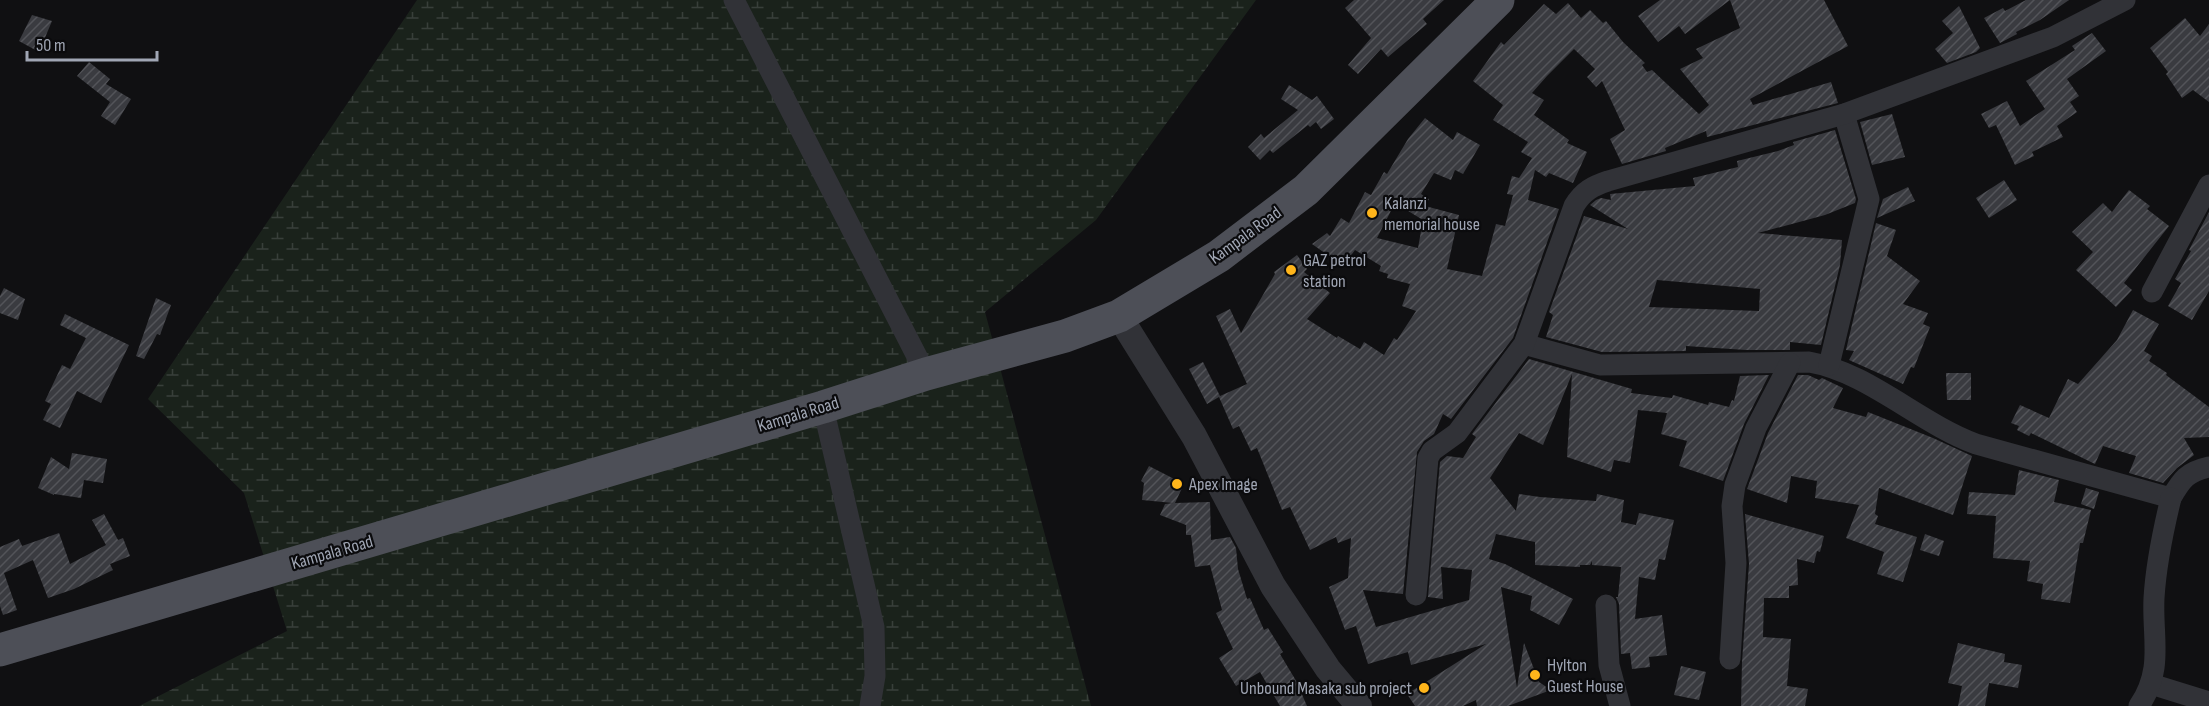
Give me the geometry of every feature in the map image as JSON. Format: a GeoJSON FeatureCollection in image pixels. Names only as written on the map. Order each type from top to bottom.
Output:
{"type":"FeatureCollection","features":[{"type":"Feature","properties":{"kind":"main road","name":"Kampala Road"},"geometry":{"type":"LineString","coordinates":[[0,650],[823,407],[926,374],[1065,336],[1119,316],[1219,256],[1306,190],[1498,0]]}},
{"type":"Feature","properties":{"kind":"street"},"geometry":{"type":"LineString","coordinates":[[734,0],[926,374]]}},
{"type":"Feature","properties":{"kind":"street"},"geometry":{"type":"LineString","coordinates":[[1416,595],[1428,458],[1432,451],[1457,433],[1524,344],[1574,206],[1582,193],[1595,185],[1608,181],[1844,114],[2053,36],[2125,0]]}},
{"type":"Feature","properties":{"kind":"street"},"geometry":{"type":"LineString","coordinates":[[1829,365],[1869,199],[1844,114]]}},
{"type":"Feature","properties":{"kind":"street"},"geometry":{"type":"LineString","coordinates":[[2152,292],[2209,184]]}},
{"type":"Feature","properties":{"kind":"street"},"geometry":{"type":"LineString","coordinates":[[1119,316],[1194,436],[1273,586],[1328,669],[1359,706]]}},
{"type":"Feature","properties":{"kind":"street"},"geometry":{"type":"LineString","coordinates":[[1524,344],[1600,364],[1809,362],[1829,365],[1853,376],[1952,435],[1976,444],[2171,498]]}},
{"type":"Feature","properties":{"kind":"street"},"geometry":{"type":"LineString","coordinates":[[1730,659],[1736,563],[1732,506],[1735,485],[1756,428],[1790,363]]}},
{"type":"Feature","properties":{"kind":"street"},"geometry":{"type":"LineString","coordinates":[[823,407],[874,627],[875,676],[870,706]]}},
{"type":"Feature","properties":{"kind":"street"},"geometry":{"type":"LineString","coordinates":[[2139,706],[2151,684],[2157,656],[2154,600],[2163,530],[2171,498],[2182,480],[2195,470],[2209,466]]}},
{"type":"Feature","properties":{"kind":"street"},"geometry":{"type":"LineString","coordinates":[[1606,605],[1609,665],[1620,706]]}},
{"type":"Feature","properties":{"kind":"street"},"geometry":{"type":"LineString","coordinates":[[2151,684],[2209,702]]}},
{"type":"Feature","properties":{"kind":"green space"},"geometry":{"type":"Polygon","coordinates":[[[417,0],[1256,0],[1096,220],[985,312],[1091,706],[139,706],[287,631],[244,493],[148,399],[417,0]]]}},
{"type":"Feature","properties":{"kind":"building"},"geometry":{"type":"Polygon","coordinates":[[[1354,0],[1444,0],[1423,19],[1427,24],[1388,57],[1381,49],[1358,74],[1348,65],[1371,38],[1345,8],[1354,0]]]}},
{"type":"Feature","properties":{"kind":"building"},"geometry":{"type":"Polygon","coordinates":[[[1660,0],[1730,0],[1685,34],[1679,26],[1658,42],[1638,16],[1660,0]]]}},
{"type":"Feature","properties":{"kind":"building"},"geometry":{"type":"Polygon","coordinates":[[[1730,0],[1824,0],[1848,46],[1750,99],[1753,105],[1831,82],[1838,103],[1707,137],[1706,131],[1665,148],[1666,151],[1622,164],[1610,139],[1625,130],[1602,81],[1596,87],[1587,77],[1595,69],[1574,49],[1532,93],[1544,100],[1534,115],[1569,140],[1567,143],[1587,152],[1573,183],[1549,173],[1546,177],[1535,170],[1528,200],[1559,209],[1513,338],[1451,419],[1443,414],[1434,434],[1424,441],[1417,452],[1403,594],[1363,590],[1376,627],[1469,600],[1472,570],[1441,567],[1443,599],[1428,597],[1440,462],[1447,456],[1463,458],[1476,437],[1472,434],[1529,359],[1632,389],[1631,393],[1672,398],[1673,395],[1708,405],[1709,402],[1729,407],[1732,400],[1734,401],[1740,376],[1769,375],[1744,424],[1723,481],[1679,466],[1687,441],[1661,434],[1667,413],[1638,410],[1630,463],[1614,460],[1611,472],[1567,457],[1572,374],[1543,445],[1519,433],[1490,478],[1516,511],[1519,494],[1596,501],[1597,494],[1624,500],[1621,522],[1636,525],[1639,513],[1674,520],[1665,560],[1659,559],[1655,580],[1639,577],[1635,619],[1662,615],[1667,655],[1649,657],[1650,667],[1632,669],[1630,653],[1621,654],[1619,604],[1616,597],[1618,597],[1621,567],[1592,565],[1592,561],[1590,565],[1580,565],[1580,567],[1535,565],[1535,542],[1496,534],[1489,559],[1505,564],[1573,599],[1559,625],[1530,610],[1532,596],[1501,587],[1517,688],[1524,643],[1539,682],[1551,690],[1508,706],[1477,706],[1476,700],[1463,706],[1415,706],[1407,694],[1486,644],[1411,665],[1408,652],[1368,664],[1356,626],[1345,630],[1329,587],[1348,578],[1351,538],[1338,543],[1336,537],[1310,550],[1290,507],[1282,510],[1257,448],[1251,451],[1239,426],[1233,429],[1219,397],[1207,404],[1189,369],[1203,362],[1220,396],[1247,384],[1216,316],[1230,309],[1241,333],[1275,274],[1274,272],[1297,255],[1307,269],[1304,272],[1330,293],[1307,319],[1360,349],[1364,342],[1384,355],[1394,338],[1397,340],[1416,311],[1402,306],[1410,284],[1387,278],[1388,274],[1379,271],[1381,266],[1355,250],[1343,266],[1312,244],[1327,233],[1330,236],[1341,218],[1349,223],[1365,192],[1371,195],[1384,172],[1387,174],[1408,139],[1425,118],[1453,140],[1457,132],[1480,145],[1463,174],[1455,170],[1451,180],[1434,173],[1421,194],[1429,199],[1425,206],[1459,215],[1447,269],[1482,276],[1496,224],[1505,226],[1513,195],[1507,194],[1512,176],[1519,178],[1532,158],[1521,152],[1528,142],[1493,120],[1503,105],[1473,81],[1501,42],[1504,45],[1544,4],[1556,14],[1568,3],[1581,18],[1590,10],[1603,23],[1606,21],[1623,42],[1645,63],[1642,65],[1647,72],[1652,70],[1699,114],[1709,105],[1680,69],[1703,58],[1696,49],[1740,28],[1730,0]],[[1395,203],[1377,238],[1418,248],[1423,220],[1395,203]]]}},
{"type":"Feature","properties":{"kind":"building"},"geometry":{"type":"Polygon","coordinates":[[[2026,0],[2069,0],[2000,43],[1984,18],[2003,8],[2005,11],[2026,0]]]}},
{"type":"Feature","properties":{"kind":"building"},"geometry":{"type":"Polygon","coordinates":[[[1959,6],[1980,48],[1976,52],[1947,63],[1935,49],[1953,33],[1942,21],[1959,6]]]}},
{"type":"Feature","properties":{"kind":"building"},"geometry":{"type":"Polygon","coordinates":[[[32,15],[52,21],[39,52],[19,41],[32,15]]]}},
{"type":"Feature","properties":{"kind":"building"},"geometry":{"type":"Polygon","coordinates":[[[2185,18],[2200,36],[2209,24],[2209,102],[2193,90],[2182,98],[2166,74],[2168,72],[2150,48],[2185,18]]]}},
{"type":"Feature","properties":{"kind":"building"},"geometry":{"type":"Polygon","coordinates":[[[2092,33],[2106,51],[2067,79],[2079,96],[2070,102],[2077,112],[2057,126],[2063,137],[2032,152],[2034,156],[2015,165],[1996,125],[1989,128],[1981,114],[2007,101],[2020,126],[2045,109],[2026,81],[2075,50],[2072,46],[2092,33]]]}},
{"type":"Feature","properties":{"kind":"building"},"geometry":{"type":"Polygon","coordinates":[[[89,62],[110,79],[106,84],[131,99],[115,125],[101,116],[110,102],[77,76],[89,62]]]}},
{"type":"Feature","properties":{"kind":"building"},"geometry":{"type":"Polygon","coordinates":[[[1289,85],[1312,100],[1317,96],[1334,119],[1321,129],[1316,122],[1310,127],[1308,125],[1273,153],[1270,150],[1260,160],[1248,147],[1261,134],[1264,138],[1298,110],[1281,99],[1289,85]]]}},
{"type":"Feature","properties":{"kind":"building"},"geometry":{"type":"Polygon","coordinates":[[[1892,114],[1905,157],[1872,165],[1860,122],[1892,114]]]}},
{"type":"Feature","properties":{"kind":"building"},"geometry":{"type":"Polygon","coordinates":[[[1835,130],[1856,199],[1855,203],[1825,215],[1758,233],[1842,240],[1840,265],[1821,345],[1790,342],[1790,350],[1686,346],[1686,351],[1602,352],[1546,337],[1553,315],[1549,312],[1584,216],[1628,229],[1590,205],[1596,200],[1601,198],[1611,200],[1610,194],[1695,186],[1693,178],[1738,167],[1737,161],[1778,151],[1794,145],[1793,142],[1835,130]],[[1657,280],[1649,307],[1759,311],[1760,289],[1657,280]]]}},
{"type":"Feature","properties":{"kind":"building"},"geometry":{"type":"Polygon","coordinates":[[[2004,180],[2017,200],[1989,218],[1976,198],[2004,180]]]}},
{"type":"Feature","properties":{"kind":"building"},"geometry":{"type":"Polygon","coordinates":[[[1908,187],[1915,201],[1877,218],[1883,199],[1908,187]]]}},
{"type":"Feature","properties":{"kind":"building"},"geometry":{"type":"Polygon","coordinates":[[[2129,190],[2150,206],[2147,209],[2169,226],[2124,283],[2132,290],[2116,307],[2076,270],[2093,252],[2072,232],[2103,203],[2112,212],[2129,190]]]}},
{"type":"Feature","properties":{"kind":"building"},"geometry":{"type":"Polygon","coordinates":[[[2209,212],[2209,291],[2192,320],[2168,306],[2181,283],[2175,279],[2209,212]]]}},
{"type":"Feature","properties":{"kind":"building"},"geometry":{"type":"Polygon","coordinates":[[[1876,223],[1896,230],[1887,256],[1920,281],[1903,304],[1928,313],[1923,324],[1930,327],[1914,368],[1911,367],[1903,384],[1849,360],[1854,351],[1846,350],[1876,223]]]}},
{"type":"Feature","properties":{"kind":"building"},"geometry":{"type":"Polygon","coordinates":[[[4,288],[25,299],[18,320],[0,313],[0,296],[4,288]]]}},
{"type":"Feature","properties":{"kind":"building"},"geometry":{"type":"Polygon","coordinates":[[[156,298],[171,305],[160,335],[157,334],[144,359],[136,356],[156,298]]]}},
{"type":"Feature","properties":{"kind":"building"},"geometry":{"type":"Polygon","coordinates":[[[2133,310],[2159,324],[2144,351],[2152,356],[2149,361],[2209,407],[2209,437],[2184,438],[2194,455],[2163,483],[2129,473],[2136,456],[2103,446],[2095,464],[2031,433],[2029,436],[2017,430],[2019,426],[2011,423],[2020,405],[2049,418],[2068,379],[2078,384],[2117,340],[2133,310]]]}},
{"type":"Feature","properties":{"kind":"building"},"geometry":{"type":"Polygon","coordinates":[[[65,314],[129,345],[101,403],[77,391],[60,428],[43,420],[51,404],[45,401],[62,365],[70,369],[86,338],[60,325],[65,314]]]}},
{"type":"Feature","properties":{"kind":"building"},"geometry":{"type":"Polygon","coordinates":[[[1946,373],[1971,373],[1971,400],[1947,400],[1946,373]]]}},
{"type":"Feature","properties":{"kind":"building"},"geometry":{"type":"Polygon","coordinates":[[[1798,375],[1808,375],[1819,380],[1822,378],[1843,388],[1833,408],[1866,417],[1868,412],[1972,456],[1953,515],[1879,488],[1875,514],[1878,516],[1875,524],[1917,537],[1903,582],[1877,574],[1884,552],[1846,538],[1859,505],[1815,498],[1817,481],[1791,476],[1787,503],[1747,489],[1768,433],[1798,375]]]}},
{"type":"Feature","properties":{"kind":"building"},"geometry":{"type":"Polygon","coordinates":[[[72,453],[107,459],[103,483],[84,480],[81,498],[54,495],[38,488],[51,457],[69,469],[72,453]]]}},
{"type":"Feature","properties":{"kind":"building"},"geometry":{"type":"Polygon","coordinates":[[[1149,466],[1184,484],[1175,503],[1210,502],[1211,540],[1230,537],[1236,548],[1238,569],[1247,599],[1250,598],[1264,630],[1268,628],[1283,652],[1280,654],[1301,689],[1307,706],[1280,706],[1260,672],[1236,686],[1219,658],[1233,649],[1216,613],[1222,610],[1210,565],[1195,567],[1191,535],[1186,535],[1186,525],[1160,515],[1165,504],[1173,503],[1142,500],[1144,483],[1141,481],[1149,466]]]}},
{"type":"Feature","properties":{"kind":"building"},"geometry":{"type":"Polygon","coordinates":[[[2019,470],[2059,480],[2054,502],[2091,510],[2083,543],[2080,543],[2070,603],[2041,599],[2043,584],[2027,581],[2030,561],[1993,558],[1996,516],[1967,514],[1969,492],[2015,495],[2019,470]]]}},
{"type":"Feature","properties":{"kind":"building"},"geometry":{"type":"Polygon","coordinates":[[[2086,488],[2099,492],[2094,509],[2081,504],[2086,488]]]}},
{"type":"Feature","properties":{"kind":"building"},"geometry":{"type":"Polygon","coordinates":[[[104,514],[118,540],[123,538],[130,556],[110,564],[113,570],[74,589],[48,598],[33,560],[4,573],[17,610],[3,615],[0,606],[0,547],[19,539],[22,546],[59,533],[70,564],[106,545],[92,520],[104,514]]]}},
{"type":"Feature","properties":{"kind":"building"},"geometry":{"type":"Polygon","coordinates":[[[1745,514],[1824,536],[1820,552],[1817,551],[1814,563],[1797,559],[1798,585],[1789,586],[1789,598],[1764,598],[1763,637],[1791,639],[1787,686],[1808,689],[1805,706],[1741,706],[1749,564],[1745,514]]]}},
{"type":"Feature","properties":{"kind":"building"},"geometry":{"type":"Polygon","coordinates":[[[1925,534],[1944,541],[1939,556],[1920,550],[1925,534]]]}},
{"type":"Feature","properties":{"kind":"building"},"geometry":{"type":"Polygon","coordinates":[[[1958,643],[2005,654],[2004,662],[2022,665],[2018,688],[1989,683],[1985,706],[1958,706],[1962,686],[1948,683],[1958,643]]]}},
{"type":"Feature","properties":{"kind":"building"},"geometry":{"type":"Polygon","coordinates":[[[1681,666],[1706,672],[1699,700],[1674,695],[1681,666]]]}},
{"type":"Feature","properties":{"kind":"place","name":"Kalanzi memorial house"},"geometry":{"type":"Point","coordinates":[1372,213]}},
{"type":"Feature","properties":{"kind":"place","name":"GAZ petrol station"},"geometry":{"type":"Point","coordinates":[1291,270]}},
{"type":"Feature","properties":{"kind":"place","name":"Apex Image"},"geometry":{"type":"Point","coordinates":[1177,484]}},
{"type":"Feature","properties":{"kind":"place","name":"Hylton Guest House"},"geometry":{"type":"Point","coordinates":[1535,675]}},
{"type":"Feature","properties":{"kind":"place","name":"Unbound Masaka sub project"},"geometry":{"type":"Point","coordinates":[1424,688]}}]}
